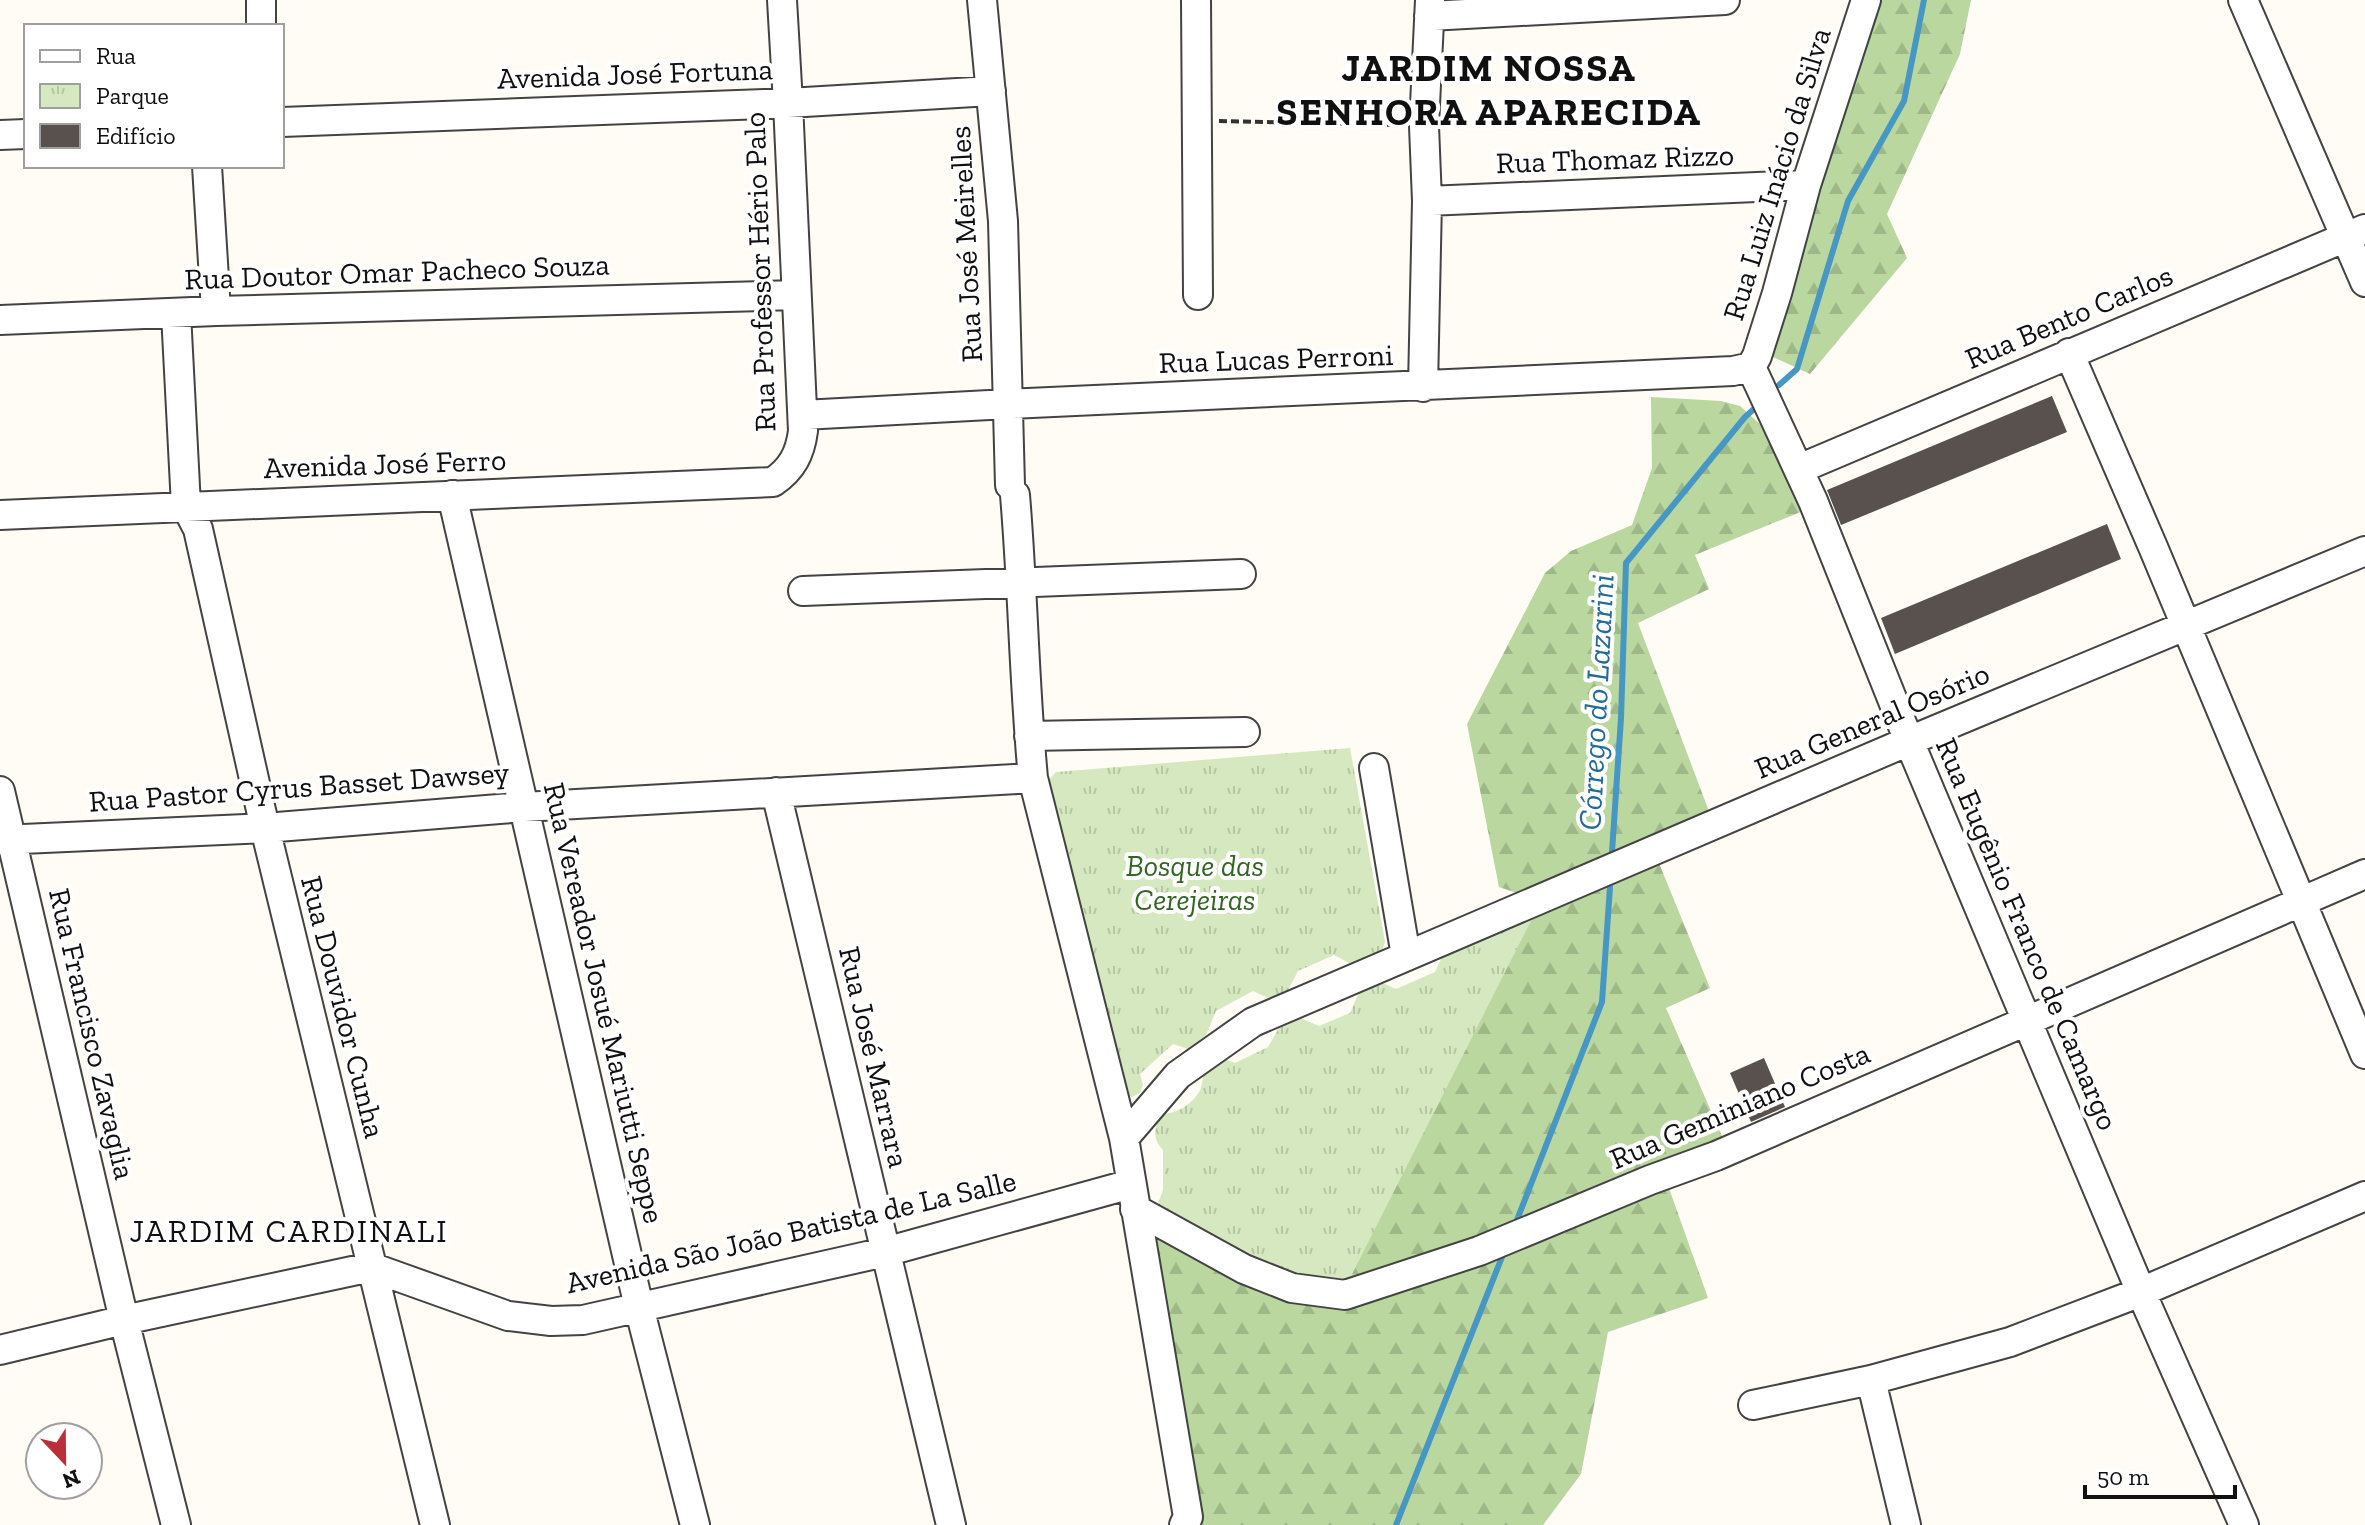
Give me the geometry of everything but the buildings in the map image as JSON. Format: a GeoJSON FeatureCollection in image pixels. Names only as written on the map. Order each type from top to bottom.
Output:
{"type":"FeatureCollection","features":[{"type":"Feature","properties":{"kind":"street"},"geometry":{"type":"LineString","coordinates":[[261,0],[261,24]]}},
{"type":"Feature","properties":{"kind":"street","name":"Rua Professor Hério Palo"},"geometry":{"type":"LineString","coordinates":[[773,482],[787,472],[800,449],[803,415],[782,0]]}},
{"type":"Feature","properties":{"kind":"street","name":"Rua José Meirelles"},"geometry":{"type":"LineString","coordinates":[[982,0],[1003,221],[1012,490],[1022,583],[1033,778],[1124,1138],[1188,1517],[1184,1525]]}},
{"type":"Feature","properties":{"kind":"street"},"geometry":{"type":"LineString","coordinates":[[1196,0],[1198,295]]}},
{"type":"Feature","properties":{"kind":"street"},"geometry":{"type":"LineString","coordinates":[[1423,387],[1427,201],[1424,126],[1430,8],[1725,0]]}},
{"type":"Feature","properties":{"kind":"street","name":"Rua Luiz Inácio da Silva"},"geometry":{"type":"LineString","coordinates":[[1751,367],[1777,293],[1806,185],[1866,0]]}},
{"type":"Feature","properties":{"kind":"street"},"geometry":{"type":"LineString","coordinates":[[2243,0],[2356,233],[2365,282]]}},
{"type":"Feature","properties":{"kind":"street","name":"Avenida José Fortuna"},"geometry":{"type":"LineString","coordinates":[[284,122],[788,103],[991,91]]}},
{"type":"Feature","properties":{"kind":"street"},"geometry":{"type":"LineString","coordinates":[[0,135],[24,134]]}},
{"type":"Feature","properties":{"kind":"street"},"geometry":{"type":"LineString","coordinates":[[207,168],[216,311]]}},
{"type":"Feature","properties":{"kind":"street","name":"Rua Thomaz Rizzo"},"geometry":{"type":"LineString","coordinates":[[1427,201],[1806,185]]}},
{"type":"Feature","properties":{"kind":"street","name":"Rua Bento Carlos"},"geometry":{"type":"LineString","coordinates":[[1799,469],[2356,233]]}},
{"type":"Feature","properties":{"kind":"street","name":"Rua Doutor Omar Pacheco Souza"},"geometry":{"type":"LineString","coordinates":[[0,320],[796,295]]}},
{"type":"Feature","properties":{"kind":"street","name":"Rua Douvidor Cunha"},"geometry":{"type":"LineString","coordinates":[[176,313],[186,506],[198,529],[265,828],[435,1525]]}},
{"type":"Feature","properties":{"kind":"street"},"geometry":{"type":"LineString","coordinates":[[2069,353],[2365,1054]]}},
{"type":"Feature","properties":{"kind":"street","name":"Rua Lucas Perroni"},"geometry":{"type":"LineString","coordinates":[[803,415],[1423,387],[1733,371],[1751,367]]}},
{"type":"Feature","properties":{"kind":"street","name":"Rua Eugênio Franco de Camargo"},"geometry":{"type":"LineString","coordinates":[[1751,367],[1799,469],[1909,741],[2141,1292],[2244,1525]]}},
{"type":"Feature","properties":{"kind":"street","name":"Avenida José Ferro"},"geometry":{"type":"LineString","coordinates":[[0,515],[773,482]]}},
{"type":"Feature","properties":{"kind":"street","name":"Rua Vereador Josué Mariutti Seppe"},"geometry":{"type":"LineString","coordinates":[[452,495],[639,1307],[695,1525]]}},
{"type":"Feature","properties":{"kind":"street","name":"Rua General Osório"},"geometry":{"type":"LineString","coordinates":[[1124,1138],[1178,1075],[1253,1022],[1909,741],[2365,551]]}},
{"type":"Feature","properties":{"kind":"street"},"geometry":{"type":"LineString","coordinates":[[803,591],[1241,574]]}},
{"type":"Feature","properties":{"kind":"street"},"geometry":{"type":"LineString","coordinates":[[1029,736],[1245,732]]}},
{"type":"Feature","properties":{"kind":"street"},"geometry":{"type":"LineString","coordinates":[[1374,768],[1406,956]]}},
{"type":"Feature","properties":{"kind":"street","name":"Rua Pastor Cyrus Basset Dawsey"},"geometry":{"type":"LineString","coordinates":[[5,839],[265,828],[524,807],[1033,778]]}},
{"type":"Feature","properties":{"kind":"street","name":"Rua Francisco Zavaglia"},"geometry":{"type":"LineString","coordinates":[[0,791],[5,839],[176,1525]]}},
{"type":"Feature","properties":{"kind":"street","name":"Rua José Marrara"},"geometry":{"type":"LineString","coordinates":[[776,792],[951,1525]]}},
{"type":"Feature","properties":{"kind":"street","name":"Rua Geminiano Costa"},"geometry":{"type":"LineString","coordinates":[[1133,1196],[1244,1269],[1292,1288],[1345,1295],[1479,1251],[1716,1156],[2365,874]]}},
{"type":"Feature","properties":{"kind":"street","name":"Avenida São João Batista de La Salle"},"geometry":{"type":"LineString","coordinates":[[371,1267],[508,1316],[551,1321],[583,1320],[1133,1196]]}},
{"type":"Feature","properties":{"kind":"street"},"geometry":{"type":"LineString","coordinates":[[1753,1405],[1871,1380],[2010,1342],[2141,1292],[2365,1196]]}},
{"type":"Feature","properties":{"kind":"street"},"geometry":{"type":"LineString","coordinates":[[0,1350],[371,1267]]}},
{"type":"Feature","properties":{"kind":"street"},"geometry":{"type":"LineString","coordinates":[[1871,1380],[1906,1525]]}},
{"type":"Feature","properties":{"kind":"path"},"geometry":{"type":"LineString","coordinates":[[1197,120],[1424,126]]}},
{"type":"Feature","properties":{"kind":"green space"},"geometry":{"type":"Polygon","coordinates":[[[1874,0],[1971,0],[1960,54],[1887,214],[1907,258],[1810,374],[1773,357],[1773,337],[1874,0]]]}},
{"type":"Feature","properties":{"kind":"green space"},"geometry":{"type":"Polygon","coordinates":[[[1651,397],[1721,401],[1740,406],[1774,437],[1803,511],[1695,555],[1709,589],[1638,623],[1713,822],[1529,897],[1499,887],[1467,724],[1545,573],[1571,551],[1632,525],[1652,468],[1651,397]]]}},
{"type":"Feature","properties":{"kind":"green space","name":"Bosque das Cerejeiras"},"geometry":{"type":"Polygon","coordinates":[[[1350,748],[1385,942],[1381,954],[1353,965],[1334,955],[1298,971],[1287,992],[1270,999],[1253,991],[1216,1011],[1206,1035],[1188,1049],[1173,1044],[1140,1074],[1143,1085],[1140,1093],[1132,1097],[1118,1093],[1047,782],[1056,772],[1350,748]]]}},
{"type":"Feature","properties":{"kind":"green space"},"geometry":{"type":"Polygon","coordinates":[[[1654,851],[1710,988],[1666,1008],[1728,1150],[1665,1177],[1708,1298],[1608,1332],[1581,1474],[1543,1525],[1184,1525],[1131,1225],[1184,1251],[1542,898],[1654,851]]]}},
{"type":"Feature","properties":{"kind":"green space"},"geometry":{"type":"Polygon","coordinates":[[[1534,915],[1343,1292],[1155,1233],[1154,1214],[1163,1190],[1163,1150],[1155,1133],[1157,1124],[1161,1114],[1178,1110],[1196,1097],[1204,1066],[1220,1057],[1235,1063],[1268,1047],[1281,1024],[1296,1016],[1319,1026],[1350,1013],[1360,990],[1374,979],[1396,989],[1435,972],[1443,955],[1534,915]]]}},
{"type":"Feature","properties":{"kind":"waterway","name":"Córrego do Lazarini"},"geometry":{"type":"LineString","coordinates":[[1779,385],[1797,369],[1848,201],[1904,101],[1924,0]]}},
{"type":"Feature","properties":{"kind":"waterway","name":"Córrego do Lazarini"},"geometry":{"type":"LineString","coordinates":[[1612,852],[1621,718],[1626,563],[1755,408]]}},
{"type":"Feature","properties":{"kind":"waterway","name":"Córrego do Lazarini"},"geometry":{"type":"LineString","coordinates":[[1515,1225],[1602,1002],[1610,887]]}},
{"type":"Feature","properties":{"kind":"waterway","name":"Córrego do Lazarini"},"geometry":{"type":"LineString","coordinates":[[1396,1525],[1502,1257]]}},
{"type":"Feature","properties":{"kind":"district","name":"JARDIM NOSSA SENHORA APARECIDA"},"geometry":{"type":"Point","coordinates":[1489,90]}},
{"type":"Feature","properties":{"kind":"district","name":"JARDIM CARDINALI"},"geometry":{"type":"Point","coordinates":[289,1231]}}]}
